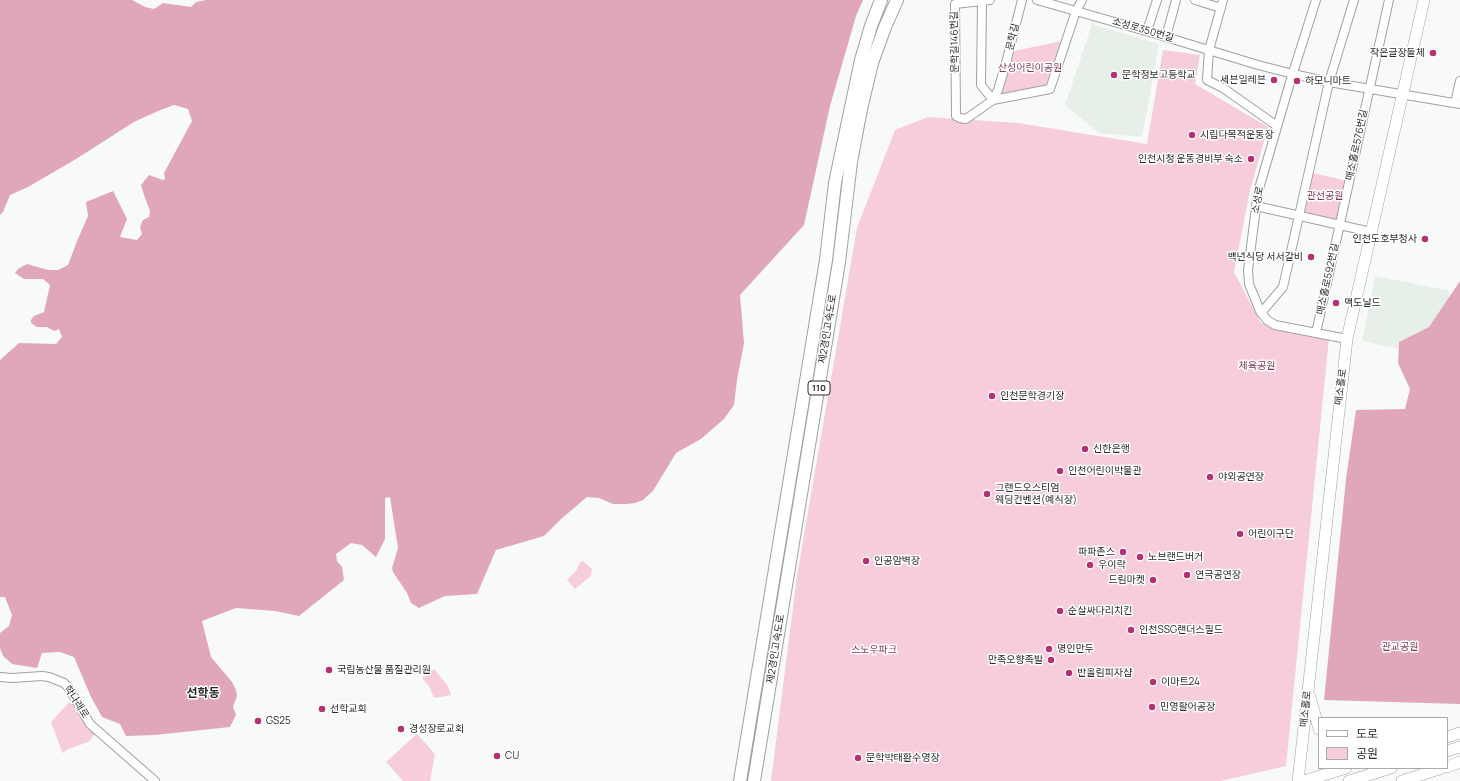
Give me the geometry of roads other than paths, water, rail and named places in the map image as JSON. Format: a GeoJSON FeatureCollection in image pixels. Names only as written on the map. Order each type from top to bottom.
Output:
{"type":"FeatureCollection","features":[{"type":"Feature","properties":{"kind":"highway","name":"제2경인고속도로"},"geometry":{"type":"LineString","coordinates":[[740,781],[825,268],[835,183],[861,60],[871,26],[881,0]]}},
{"type":"Feature","properties":{"kind":"highway","name":"제2경인고속도로"},"geometry":{"type":"LineString","coordinates":[[754,781],[839,262],[852,162],[860,117],[872,63],[897,0]]}},
{"type":"Feature","properties":{"kind":"main road","name":"매소홀로"},"geometry":{"type":"LineString","coordinates":[[1298,781],[1347,339],[1424,0]]}},
{"type":"Feature","properties":{"kind":"main road"},"geometry":{"type":"LineString","coordinates":[[1308,692],[1318,726]]}},
{"type":"Feature","properties":{"kind":"main road"},"geometry":{"type":"LineString","coordinates":[[1448,737],[1460,733]]}},
{"type":"Feature","properties":{"kind":"main road"},"geometry":{"type":"LineString","coordinates":[[1448,751],[1460,747]]}},
{"type":"Feature","properties":{"kind":"main road"},"geometry":{"type":"LineString","coordinates":[[1448,766],[1460,762]]}},
{"type":"Feature","properties":{"kind":"main road"},"geometry":{"type":"LineString","coordinates":[[1304,781],[1343,769]]}},
{"type":"Feature","properties":{"kind":"main road"},"geometry":{"type":"LineString","coordinates":[[1348,781],[1388,769]]}},
{"type":"Feature","properties":{"kind":"main road"},"geometry":{"type":"LineString","coordinates":[[1402,781],[1439,769]]}},
{"type":"Feature","properties":{"kind":"street"},"geometry":{"type":"LineString","coordinates":[[986,0],[980,85],[993,100],[1050,89],[1076,11],[1082,0]]}},
{"type":"Feature","properties":{"kind":"street","name":"문학길146번길"},"geometry":{"type":"LineString","coordinates":[[986,0],[955,4],[956,116],[966,118],[993,100]]}},
{"type":"Feature","properties":{"kind":"street","name":"문학길"},"geometry":{"type":"LineString","coordinates":[[993,100],[998,90],[1006,64],[1022,0]]}},
{"type":"Feature","properties":{"kind":"street","name":"소성로350번길"},"geometry":{"type":"LineString","coordinates":[[1037,0],[1053,2],[1076,11],[1293,74]]}},
{"type":"Feature","properties":{"kind":"street"},"geometry":{"type":"LineString","coordinates":[[1147,31],[1157,0]]}},
{"type":"Feature","properties":{"kind":"street"},"geometry":{"type":"LineString","coordinates":[[1166,37],[1176,0]]}},
{"type":"Feature","properties":{"kind":"street"},"geometry":{"type":"LineString","coordinates":[[1195,0],[1221,8]]}},
{"type":"Feature","properties":{"kind":"street"},"geometry":{"type":"LineString","coordinates":[[1224,0],[1210,50],[1206,80],[1223,88],[1277,126]]}},
{"type":"Feature","properties":{"kind":"street","name":"소성로"},"geometry":{"type":"LineString","coordinates":[[1316,0],[1258,192],[1248,270],[1249,284],[1261,313],[1266,320],[1275,325],[1347,339]]}},
{"type":"Feature","properties":{"kind":"street"},"geometry":{"type":"LineString","coordinates":[[1261,313],[1283,288],[1329,82],[1354,0]]}},
{"type":"Feature","properties":{"kind":"street","name":"매소홀로576번길"},"geometry":{"type":"LineString","coordinates":[[1340,225],[1389,0]]}},
{"type":"Feature","properties":{"kind":"street"},"geometry":{"type":"LineString","coordinates":[[1293,74],[1329,82],[1458,103],[1460,81]]}},
{"type":"Feature","properties":{"kind":"street"},"geometry":{"type":"LineString","coordinates":[[1256,206],[1371,232]]}},
{"type":"Feature","properties":{"kind":"street","name":"매소홀로592번길"},"geometry":{"type":"LineString","coordinates":[[1316,333],[1340,225]]}},
{"type":"Feature","properties":{"kind":"street","name":"학나래로"},"geometry":{"type":"LineString","coordinates":[[0,677],[12,678],[42,676],[64,683],[69,688],[90,724],[155,781]]}},
{"type":"Feature","properties":{"kind":"place","name":"작은글장돌체"},"geometry":{"type":"Point","coordinates":[1433,53]}},
{"type":"Feature","properties":{"kind":"place","name":"문학정보고등학교"},"geometry":{"type":"Point","coordinates":[1114,75]}},
{"type":"Feature","properties":{"kind":"place","name":"세븐일레븐"},"geometry":{"type":"Point","coordinates":[1274,80]}},
{"type":"Feature","properties":{"kind":"place","name":"하모니마트"},"geometry":{"type":"Point","coordinates":[1297,81]}},
{"type":"Feature","properties":{"kind":"place","name":"시립다목적운동장"},"geometry":{"type":"Point","coordinates":[1192,135]}},
{"type":"Feature","properties":{"kind":"place","name":"인천시청 운동경비부 숙소"},"geometry":{"type":"Point","coordinates":[1251,159]}},
{"type":"Feature","properties":{"kind":"place","name":"인천도호부청사"},"geometry":{"type":"Point","coordinates":[1425,239]}},
{"type":"Feature","properties":{"kind":"place","name":"백년식당 서서갈비"},"geometry":{"type":"Point","coordinates":[1311,257]}},
{"type":"Feature","properties":{"kind":"place","name":"맥도날드"},"geometry":{"type":"Point","coordinates":[1336,303]}},
{"type":"Feature","properties":{"kind":"place","name":"인천문학경기장"},"geometry":{"type":"Point","coordinates":[992,396]}},
{"type":"Feature","properties":{"kind":"place","name":"신한은행"},"geometry":{"type":"Point","coordinates":[1085,449]}},
{"type":"Feature","properties":{"kind":"place","name":"인천어린이박물관"},"geometry":{"type":"Point","coordinates":[1060,471]}},
{"type":"Feature","properties":{"kind":"place","name":"야외공연장"},"geometry":{"type":"Point","coordinates":[1210,477]}},
{"type":"Feature","properties":{"kind":"place","name":"그랜드오스티엄 웨딩컨벤션(예식장)"},"geometry":{"type":"Point","coordinates":[987,494]}},
{"type":"Feature","properties":{"kind":"place","name":"어린이구단"},"geometry":{"type":"Point","coordinates":[1240,534]}},
{"type":"Feature","properties":{"kind":"place","name":"파파존스"},"geometry":{"type":"Point","coordinates":[1123,552]}},
{"type":"Feature","properties":{"kind":"place","name":"노브랜드버거"},"geometry":{"type":"Point","coordinates":[1140,557]}},
{"type":"Feature","properties":{"kind":"place","name":"인공암벽장"},"geometry":{"type":"Point","coordinates":[866,561]}},
{"type":"Feature","properties":{"kind":"place","name":"우이락"},"geometry":{"type":"Point","coordinates":[1090,565]}},
{"type":"Feature","properties":{"kind":"place","name":"연극공연장"},"geometry":{"type":"Point","coordinates":[1187,575]}},
{"type":"Feature","properties":{"kind":"place","name":"드림마켓"},"geometry":{"type":"Point","coordinates":[1153,580]}},
{"type":"Feature","properties":{"kind":"place","name":"순살싸다리치킨"},"geometry":{"type":"Point","coordinates":[1060,611]}},
{"type":"Feature","properties":{"kind":"place","name":"인천SSG랜더스필드"},"geometry":{"type":"Point","coordinates":[1131,630]}},
{"type":"Feature","properties":{"kind":"place","name":"명인만두"},"geometry":{"type":"Point","coordinates":[1049,649]}},
{"type":"Feature","properties":{"kind":"place","name":"만족오향족발"},"geometry":{"type":"Point","coordinates":[1051,660]}},
{"type":"Feature","properties":{"kind":"place","name":"국립농산물 품질관리원"},"geometry":{"type":"Point","coordinates":[329,670]}},
{"type":"Feature","properties":{"kind":"place","name":"반올림피자샵"},"geometry":{"type":"Point","coordinates":[1069,673]}},
{"type":"Feature","properties":{"kind":"place","name":"이마트24"},"geometry":{"type":"Point","coordinates":[1153,682]}},
{"type":"Feature","properties":{"kind":"place","name":"민영활어공장"},"geometry":{"type":"Point","coordinates":[1152,707]}},
{"type":"Feature","properties":{"kind":"place","name":"선학교회"},"geometry":{"type":"Point","coordinates":[322,709]}},
{"type":"Feature","properties":{"kind":"place","name":"GS25"},"geometry":{"type":"Point","coordinates":[258,721]}},
{"type":"Feature","properties":{"kind":"place","name":"경성장로교회"},"geometry":{"type":"Point","coordinates":[401,729]}},
{"type":"Feature","properties":{"kind":"place","name":"CU"},"geometry":{"type":"Point","coordinates":[497,756]}},
{"type":"Feature","properties":{"kind":"place","name":"문학박태환수영장"},"geometry":{"type":"Point","coordinates":[858,758]}},
{"type":"Feature","properties":{"kind":"district","name":"선학동"},"geometry":{"type":"Point","coordinates":[203,694]}},
{"type":"Feature","properties":{"kind":"park label","name":"산성어린이공원"},"geometry":{"type":"Point","coordinates":[1030,68]}},
{"type":"Feature","properties":{"kind":"park label","name":"관선공원"},"geometry":{"type":"Point","coordinates":[1325,196]}},
{"type":"Feature","properties":{"kind":"park label","name":"체육공원"},"geometry":{"type":"Point","coordinates":[1257,366]}},
{"type":"Feature","properties":{"kind":"park label","name":"관교공원"},"geometry":{"type":"Point","coordinates":[1400,647]}},
{"type":"Feature","properties":{"kind":"park label","name":"스노우파크"},"geometry":{"type":"Point","coordinates":[874,650]}}]}
